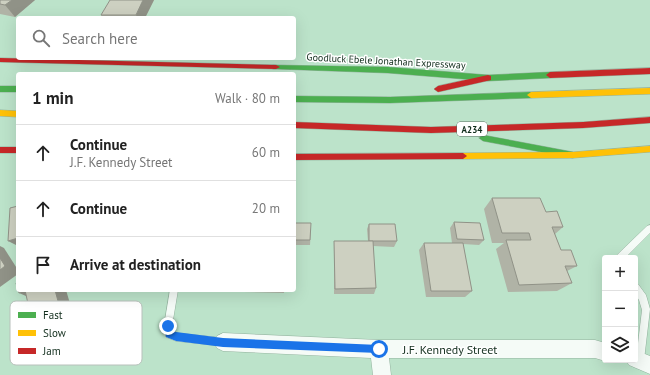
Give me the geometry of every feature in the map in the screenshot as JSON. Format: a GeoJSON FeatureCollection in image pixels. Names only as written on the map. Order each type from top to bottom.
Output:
{"type":"FeatureCollection","features":[{"type":"Feature","properties":{"kind":"main road","name":"Goodluck Ebele Jonathan Expressway"},"geometry":{"type":"LineString","coordinates":[[0,60],[388,70],[488,78],[650,71]]}},
{"type":"Feature","properties":{"kind":"main road"},"geometry":{"type":"LineString","coordinates":[[390,100],[488,78]]}},
{"type":"Feature","properties":{"kind":"main road"},"geometry":{"type":"LineString","coordinates":[[0,89],[16,89]]}},
{"type":"Feature","properties":{"kind":"main road"},"geometry":{"type":"LineString","coordinates":[[296,99],[390,100],[650,91]]}},
{"type":"Feature","properties":{"kind":"main road"},"geometry":{"type":"LineString","coordinates":[[0,113],[16,114]]}},
{"type":"Feature","properties":{"kind":"main road","name":"A234"},"geometry":{"type":"LineString","coordinates":[[296,125],[431,130],[583,125],[650,120]]}},
{"type":"Feature","properties":{"kind":"main road"},"geometry":{"type":"LineString","coordinates":[[431,130],[505,141],[574,155]]}},
{"type":"Feature","properties":{"kind":"main road"},"geometry":{"type":"LineString","coordinates":[[296,157],[574,155],[650,149]]}},
{"type":"Feature","properties":{"kind":"main road"},"geometry":{"type":"LineString","coordinates":[[0,150],[16,150]]}},
{"type":"Feature","properties":{"kind":"street","name":"J.F. Kennedy Street"},"geometry":{"type":"LineString","coordinates":[[223,342],[379,349],[594,349],[602,351]]}},
{"type":"Feature","properties":{"kind":"street"},"geometry":{"type":"LineString","coordinates":[[379,349],[382,375]]}},
{"type":"Feature","properties":{"kind":"lane"},"geometry":{"type":"LineString","coordinates":[[623,255],[650,228]]}},
{"type":"Feature","properties":{"kind":"lane"},"geometry":{"type":"LineString","coordinates":[[638,291],[643,298],[646,310],[642,361]]}},
{"type":"Feature","properties":{"kind":"lane"},"geometry":{"type":"LineString","coordinates":[[174,292],[168,326],[169,334],[223,342]]}},
{"type":"Feature","properties":{"kind":"building"},"geometry":{"type":"Polygon","coordinates":[[[0,0],[12,0],[5,5],[0,4],[0,0]]]}},
{"type":"Feature","properties":{"kind":"building"},"geometry":{"type":"Polygon","coordinates":[[[110,0],[143,0],[136,15],[101,15],[110,0]]]}},
{"type":"Feature","properties":{"kind":"building"},"geometry":{"type":"Polygon","coordinates":[[[492,198],[540,198],[546,212],[557,211],[563,227],[552,227],[561,250],[571,250],[577,266],[565,266],[572,283],[519,285],[506,240],[531,240],[529,233],[502,233],[492,198]]]}},
{"type":"Feature","properties":{"kind":"building"},"geometry":{"type":"Polygon","coordinates":[[[16,206],[16,239],[8,241],[10,208],[16,206]]]}},
{"type":"Feature","properties":{"kind":"building"},"geometry":{"type":"Polygon","coordinates":[[[454,222],[480,223],[484,240],[457,239],[454,222]]]}},
{"type":"Feature","properties":{"kind":"building"},"geometry":{"type":"Polygon","coordinates":[[[296,223],[311,223],[310,240],[296,240],[296,223]]]}},
{"type":"Feature","properties":{"kind":"building"},"geometry":{"type":"Polygon","coordinates":[[[369,224],[395,224],[397,241],[369,241],[369,224]]]}},
{"type":"Feature","properties":{"kind":"building"},"geometry":{"type":"Polygon","coordinates":[[[334,241],[373,241],[376,288],[335,289],[334,241]]]}},
{"type":"Feature","properties":{"kind":"building"},"geometry":{"type":"Polygon","coordinates":[[[424,243],[463,243],[472,291],[431,291],[424,243]]]}},
{"type":"Feature","properties":{"kind":"building"},"geometry":{"type":"Polygon","coordinates":[[[0,258],[5,266],[0,270],[0,258]]]}},
{"type":"Feature","properties":{"kind":"building"},"geometry":{"type":"Polygon","coordinates":[[[25,292],[56,292],[58,301],[27,301],[25,292]]]}},
{"type":"Feature","properties":{"kind":"traffic: fast"},"geometry":{"type":"LineString","coordinates":[[276,67],[388,70],[488,78],[550,75]]}},
{"type":"Feature","properties":{"kind":"traffic: fast"},"geometry":{"type":"LineString","coordinates":[[0,89],[16,89]]}},
{"type":"Feature","properties":{"kind":"traffic: fast"},"geometry":{"type":"LineString","coordinates":[[296,99],[390,100],[531,95]]}},
{"type":"Feature","properties":{"kind":"traffic: fast"},"geometry":{"type":"LineString","coordinates":[[483,138],[573,155]]}},
{"type":"Feature","properties":{"kind":"traffic: slow"},"geometry":{"type":"LineString","coordinates":[[531,95],[650,91]]}},
{"type":"Feature","properties":{"kind":"traffic: slow"},"geometry":{"type":"LineString","coordinates":[[0,113],[16,114]]}},
{"type":"Feature","properties":{"kind":"traffic: slow"},"geometry":{"type":"LineString","coordinates":[[463,156],[573,155],[650,149]]}},
{"type":"Feature","properties":{"kind":"traffic: jam"},"geometry":{"type":"LineString","coordinates":[[0,60],[276,67]]}},
{"type":"Feature","properties":{"kind":"traffic: jam"},"geometry":{"type":"LineString","coordinates":[[550,75],[650,71]]}},
{"type":"Feature","properties":{"kind":"traffic: jam"},"geometry":{"type":"LineString","coordinates":[[438,89],[488,78]]}},
{"type":"Feature","properties":{"kind":"traffic: jam"},"geometry":{"type":"LineString","coordinates":[[296,125],[431,130],[583,125],[650,120]]}},
{"type":"Feature","properties":{"kind":"traffic: jam"},"geometry":{"type":"LineString","coordinates":[[0,150],[16,150]]}},
{"type":"Feature","properties":{"kind":"traffic: jam"},"geometry":{"type":"LineString","coordinates":[[296,157],[463,156]]}},
{"type":"Feature","properties":{"kind":"route"},"geometry":{"type":"LineString","coordinates":[[168,326],[169,334],[223,342],[379,349]]}}]}
